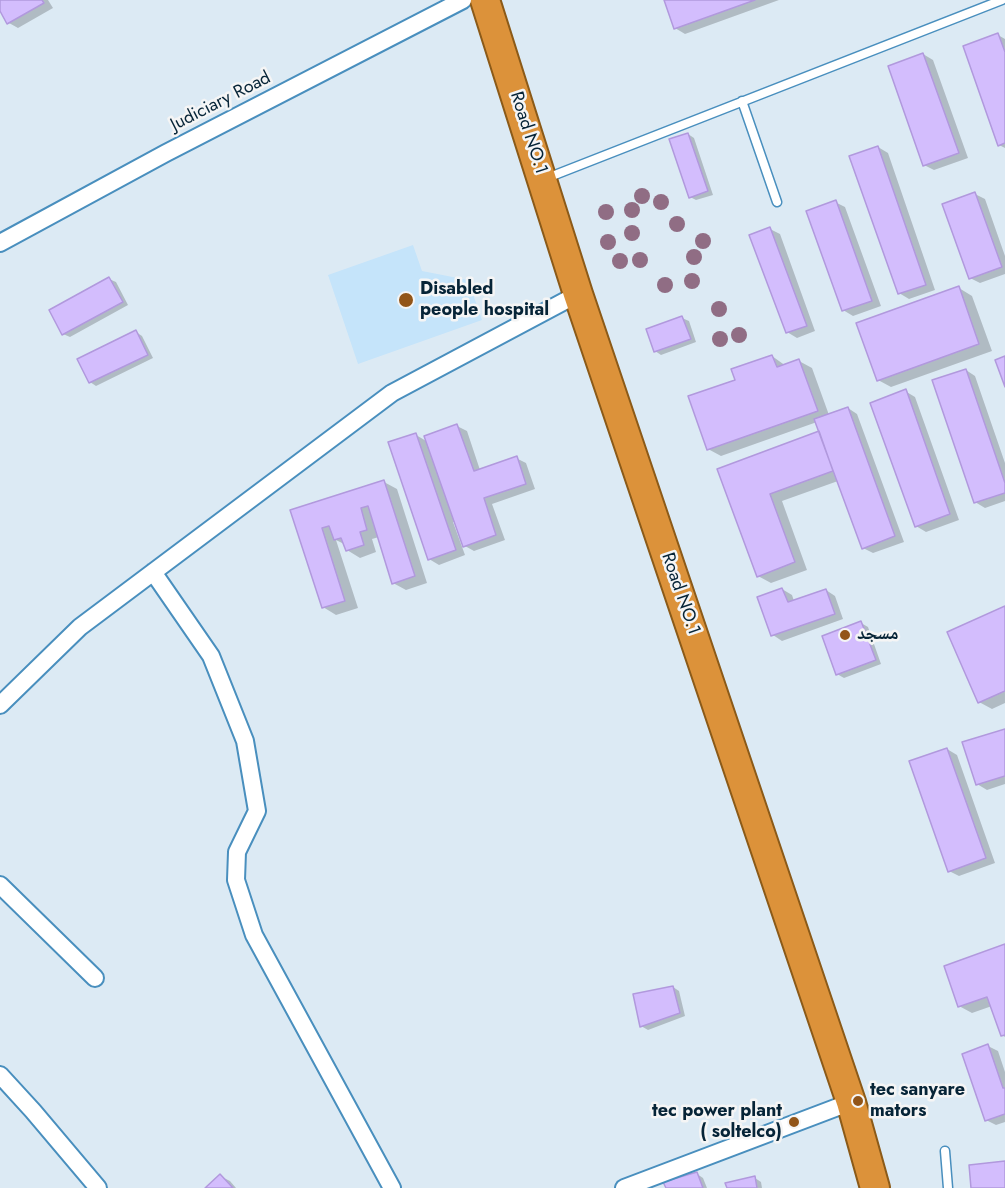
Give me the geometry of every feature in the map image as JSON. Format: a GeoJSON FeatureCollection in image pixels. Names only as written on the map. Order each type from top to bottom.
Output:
{"type":"FeatureCollection","features":[{"type":"Feature","properties":{"kind":"highway","name":"Road NO.1"},"geometry":{"type":"LineString","coordinates":[[485,0],[578,294],[851,1102],[875,1188]]}},
{"type":"Feature","properties":{"kind":"street","name":"Judiciary Road"},"geometry":{"type":"LineString","coordinates":[[0,243],[166,153],[463,0]]}},
{"type":"Feature","properties":{"kind":"street"},"geometry":{"type":"LineString","coordinates":[[0,705],[80,627],[392,393],[578,294]]}},
{"type":"Feature","properties":{"kind":"street"},"geometry":{"type":"LineString","coordinates":[[153,572],[211,656],[245,741],[257,811],[237,852],[236,880],[254,935],[392,1188]]}},
{"type":"Feature","properties":{"kind":"street"},"geometry":{"type":"LineString","coordinates":[[0,885],[95,978]]}},
{"type":"Feature","properties":{"kind":"street"},"geometry":{"type":"LineString","coordinates":[[0,1075],[98,1188]]}},
{"type":"Feature","properties":{"kind":"street"},"geometry":{"type":"LineString","coordinates":[[624,1188],[851,1102]]}},
{"type":"Feature","properties":{"kind":"lane"},"geometry":{"type":"LineString","coordinates":[[543,180],[1002,0]]}},
{"type":"Feature","properties":{"kind":"lane"},"geometry":{"type":"LineString","coordinates":[[742,102],[777,202]]}},
{"type":"Feature","properties":{"kind":"lane"},"geometry":{"type":"LineString","coordinates":[[945,1151],[948,1188]]}},
{"type":"Feature","properties":{"kind":"shaded area","name":"Disabled people hospital"},"geometry":{"type":"Polygon","coordinates":[[[413,245],[422,271],[468,280],[482,320],[358,364],[328,275],[413,245]]]}},
{"type":"Feature","properties":{"kind":"building"},"geometry":{"type":"Polygon","coordinates":[[[0,0],[42,0],[44,3],[7,24],[0,11],[0,0]]]}},
{"type":"Feature","properties":{"kind":"building"},"geometry":{"type":"Polygon","coordinates":[[[664,0],[755,0],[674,29],[664,0]]]}},
{"type":"Feature","properties":{"kind":"building"},"geometry":{"type":"Polygon","coordinates":[[[998,33],[1005,52],[1005,143],[998,146],[963,46],[998,33]]]}},
{"type":"Feature","properties":{"kind":"building"},"geometry":{"type":"Polygon","coordinates":[[[923,53],[959,153],[923,166],[888,66],[923,53]]]}},
{"type":"Feature","properties":{"kind":"building"},"geometry":{"type":"Polygon","coordinates":[[[688,133],[708,191],[689,198],[669,139],[688,133]]]}},
{"type":"Feature","properties":{"kind":"building"},"geometry":{"type":"Polygon","coordinates":[[[878,146],[926,285],[898,294],[849,156],[878,146]]]}},
{"type":"Feature","properties":{"kind":"building"},"geometry":{"type":"Polygon","coordinates":[[[975,192],[1002,267],[969,279],[942,204],[975,192]]]}},
{"type":"Feature","properties":{"kind":"building"},"geometry":{"type":"Polygon","coordinates":[[[836,200],[872,301],[842,311],[806,211],[836,200]]]}},
{"type":"Feature","properties":{"kind":"building"},"geometry":{"type":"Polygon","coordinates":[[[770,227],[807,326],[786,333],[749,235],[770,227]]]}},
{"type":"Feature","properties":{"kind":"building"},"geometry":{"type":"Polygon","coordinates":[[[109,277],[123,302],[62,335],[49,310],[109,277]]]}},
{"type":"Feature","properties":{"kind":"building"},"geometry":{"type":"Polygon","coordinates":[[[959,286],[979,344],[877,381],[856,323],[959,286]]]}},
{"type":"Feature","properties":{"kind":"building"},"geometry":{"type":"Polygon","coordinates":[[[682,316],[691,339],[654,352],[646,329],[682,316]]]}},
{"type":"Feature","properties":{"kind":"building"},"geometry":{"type":"Polygon","coordinates":[[[136,330],[148,355],[89,383],[77,359],[136,330]]]}},
{"type":"Feature","properties":{"kind":"building"},"geometry":{"type":"Polygon","coordinates":[[[772,355],[777,367],[799,359],[818,411],[707,450],[688,396],[735,380],[731,369],[772,355]]]}},
{"type":"Feature","properties":{"kind":"building"},"geometry":{"type":"Polygon","coordinates":[[[1005,356],[1005,387],[995,360],[1005,356]]]}},
{"type":"Feature","properties":{"kind":"building"},"geometry":{"type":"Polygon","coordinates":[[[966,369],[1005,483],[1005,493],[974,503],[932,380],[966,369]]]}},
{"type":"Feature","properties":{"kind":"building"},"geometry":{"type":"Polygon","coordinates":[[[906,389],[950,514],[915,527],[870,403],[906,389]]]}},
{"type":"Feature","properties":{"kind":"building"},"geometry":{"type":"Polygon","coordinates":[[[848,407],[895,536],[862,549],[814,419],[848,407]]]}},
{"type":"Feature","properties":{"kind":"building"},"geometry":{"type":"Polygon","coordinates":[[[457,424],[474,471],[517,456],[526,484],[484,498],[496,535],[463,547],[424,436],[457,424]]]}},
{"type":"Feature","properties":{"kind":"building"},"geometry":{"type":"Polygon","coordinates":[[[819,431],[833,471],[770,494],[795,562],[757,577],[717,469],[819,431]]]}},
{"type":"Feature","properties":{"kind":"building"},"geometry":{"type":"Polygon","coordinates":[[[416,433],[456,550],[428,560],[388,442],[416,433]]]}},
{"type":"Feature","properties":{"kind":"building"},"geometry":{"type":"Polygon","coordinates":[[[384,480],[415,576],[392,584],[368,506],[361,508],[367,530],[360,532],[364,545],[346,551],[341,538],[334,540],[329,526],[322,528],[345,601],[322,608],[290,510],[384,480]]]}},
{"type":"Feature","properties":{"kind":"building"},"geometry":{"type":"Polygon","coordinates":[[[782,588],[788,602],[826,589],[835,614],[771,636],[757,597],[782,588]]]}},
{"type":"Feature","properties":{"kind":"building"},"geometry":{"type":"Polygon","coordinates":[[[1005,606],[1005,691],[978,703],[947,632],[1005,606]]]}},
{"type":"Feature","properties":{"kind":"building"},"geometry":{"type":"Polygon","coordinates":[[[861,621],[876,660],[836,675],[822,636],[861,621]]]}},
{"type":"Feature","properties":{"kind":"building"},"geometry":{"type":"Polygon","coordinates":[[[1005,729],[1005,776],[976,785],[962,742],[1005,729]]]}},
{"type":"Feature","properties":{"kind":"building"},"geometry":{"type":"Polygon","coordinates":[[[947,748],[986,858],[948,872],[909,761],[947,748]]]}},
{"type":"Feature","properties":{"kind":"building"},"geometry":{"type":"Polygon","coordinates":[[[1005,944],[1005,1035],[1001,1036],[987,997],[958,1007],[944,966],[1005,944]]]}},
{"type":"Feature","properties":{"kind":"building"},"geometry":{"type":"Polygon","coordinates":[[[673,986],[680,1013],[640,1027],[633,994],[673,986]]]}},
{"type":"Feature","properties":{"kind":"building"},"geometry":{"type":"Polygon","coordinates":[[[988,1044],[1003,1088],[1005,1088],[1005,1114],[985,1121],[962,1054],[988,1044]]]}},
{"type":"Feature","properties":{"kind":"building"},"geometry":{"type":"Polygon","coordinates":[[[1005,1161],[1005,1188],[971,1188],[969,1165],[1005,1161]]]}},
{"type":"Feature","properties":{"kind":"building"},"geometry":{"type":"Polygon","coordinates":[[[697,1172],[703,1188],[666,1188],[663,1182],[697,1172]]]}},
{"type":"Feature","properties":{"kind":"building"},"geometry":{"type":"Polygon","coordinates":[[[220,1174],[233,1188],[205,1188],[220,1174]]]}},
{"type":"Feature","properties":{"kind":"building"},"geometry":{"type":"Polygon","coordinates":[[[755,1176],[757,1188],[727,1188],[725,1183],[755,1176]]]}},
{"type":"Feature","properties":{"kind":"place","name":"Disabled people hospital"},"geometry":{"type":"Point","coordinates":[406,300]}},
{"type":"Feature","properties":{"kind":"place","name":"مسجد"},"geometry":{"type":"Point","coordinates":[845,635]}},
{"type":"Feature","properties":{"kind":"place","name":"tec sanyare mators"},"geometry":{"type":"Point","coordinates":[858,1101]}},
{"type":"Feature","properties":{"kind":"place","name":"tec power plant ( soltelco)"},"geometry":{"type":"Point","coordinates":[794,1122]}}]}
